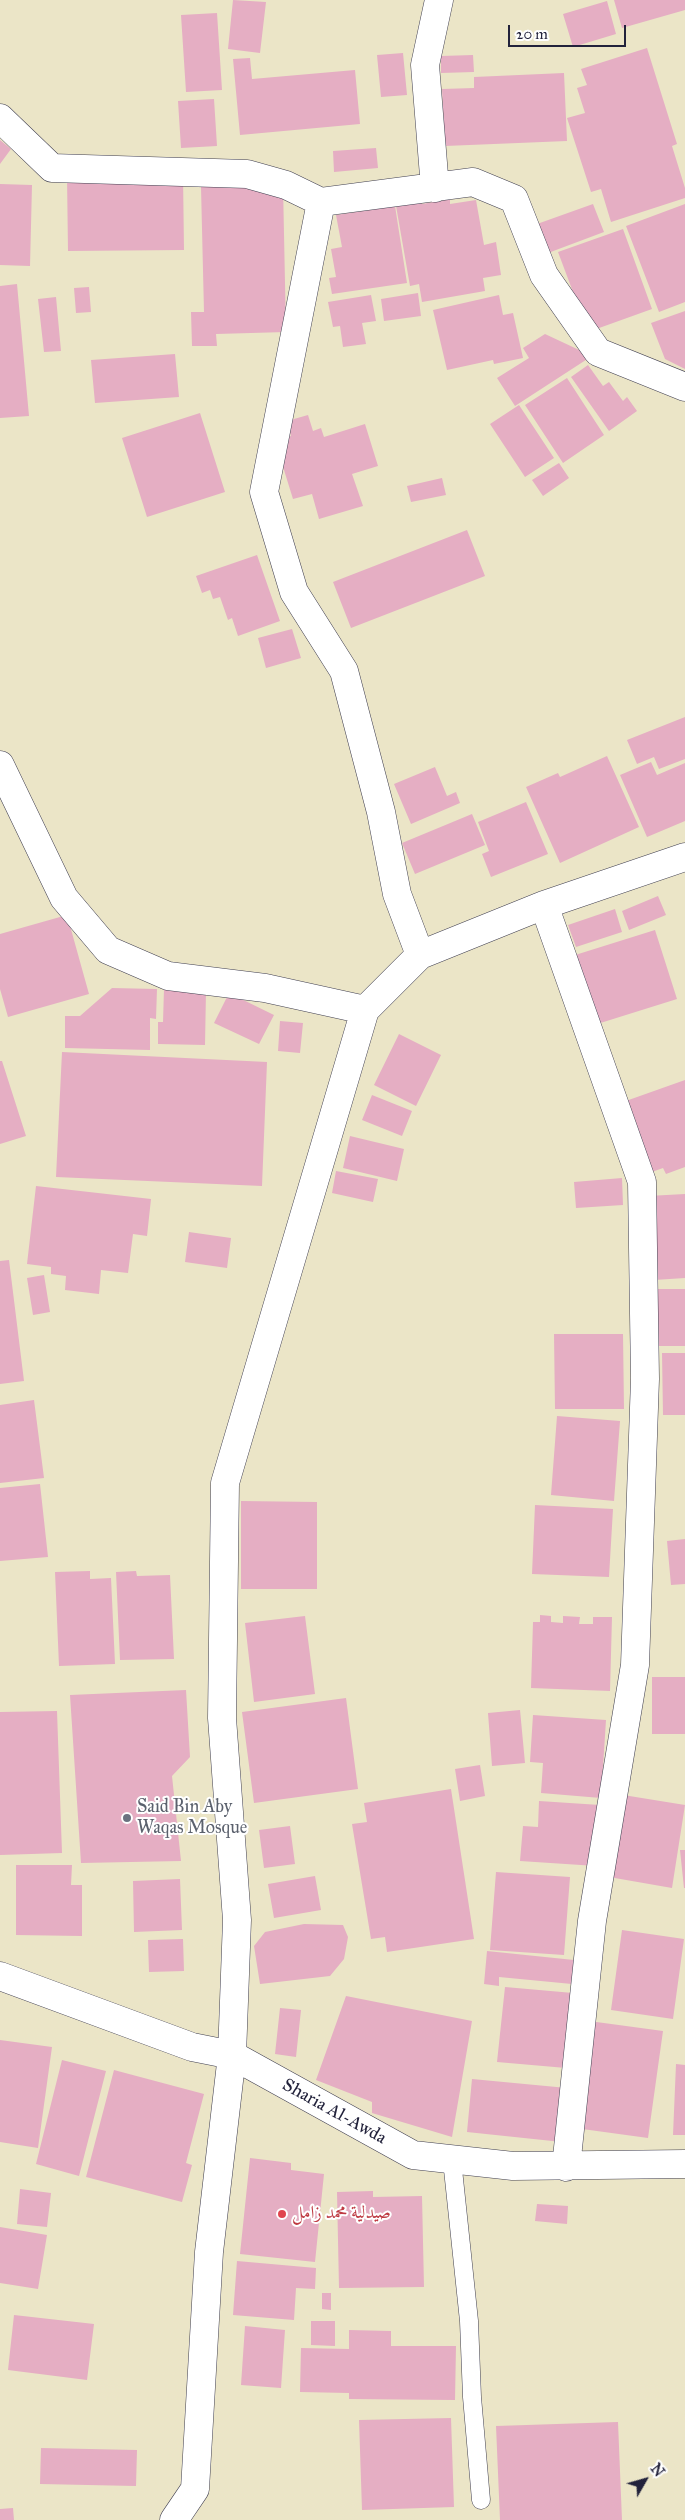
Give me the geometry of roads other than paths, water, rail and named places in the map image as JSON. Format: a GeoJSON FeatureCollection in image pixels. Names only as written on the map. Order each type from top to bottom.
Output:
{"type":"FeatureCollection","features":[{"type":"Feature","properties":{"kind":"street"},"geometry":{"type":"LineString","coordinates":[[435,188],[425,65],[439,0]]}},
{"type":"Feature","properties":{"kind":"street"},"geometry":{"type":"LineString","coordinates":[[0,118],[52,168],[247,174],[286,185],[321,202],[473,182],[514,199],[544,276],[598,352],[685,387]]}},
{"type":"Feature","properties":{"kind":"street"},"geometry":{"type":"LineString","coordinates":[[321,202],[264,492],[294,592],[344,671],[381,812],[397,894],[420,955]]}},
{"type":"Feature","properties":{"kind":"street"},"geometry":{"type":"LineString","coordinates":[[0,765],[64,898],[108,950],[168,976],[265,988],[365,1010]]}},
{"type":"Feature","properties":{"kind":"street"},"geometry":{"type":"LineString","coordinates":[[174,2520],[195,2489],[209,2252],[232,2055],[237,1920],[222,1718],[225,1483],[365,1010],[420,955],[544,905],[685,857]]}},
{"type":"Feature","properties":{"kind":"street"},"geometry":{"type":"LineString","coordinates":[[544,905],[642,1182],[643,1202],[645,1379],[635,1665],[592,1921],[566,2167]]}},
{"type":"Feature","properties":{"kind":"street","name":"Sharia Al-Awda"},"geometry":{"type":"LineString","coordinates":[[0,1976],[192,2046],[232,2055],[413,2155],[513,2166],[566,2167],[685,2164]]}},
{"type":"Feature","properties":{"kind":"lane"},"geometry":{"type":"LineString","coordinates":[[452,2160],[469,2321],[472,2397],[482,2500]]}},
{"type":"Feature","properties":{"kind":"place","name":"Said Bin Aby Waqas Mosque"},"geometry":{"type":"Point","coordinates":[127,1818]}},
{"type":"Feature","properties":{"kind":"place","name":"صيدلية محمد زامل"},"geometry":{"type":"Point","coordinates":[282,2214]}}]}
